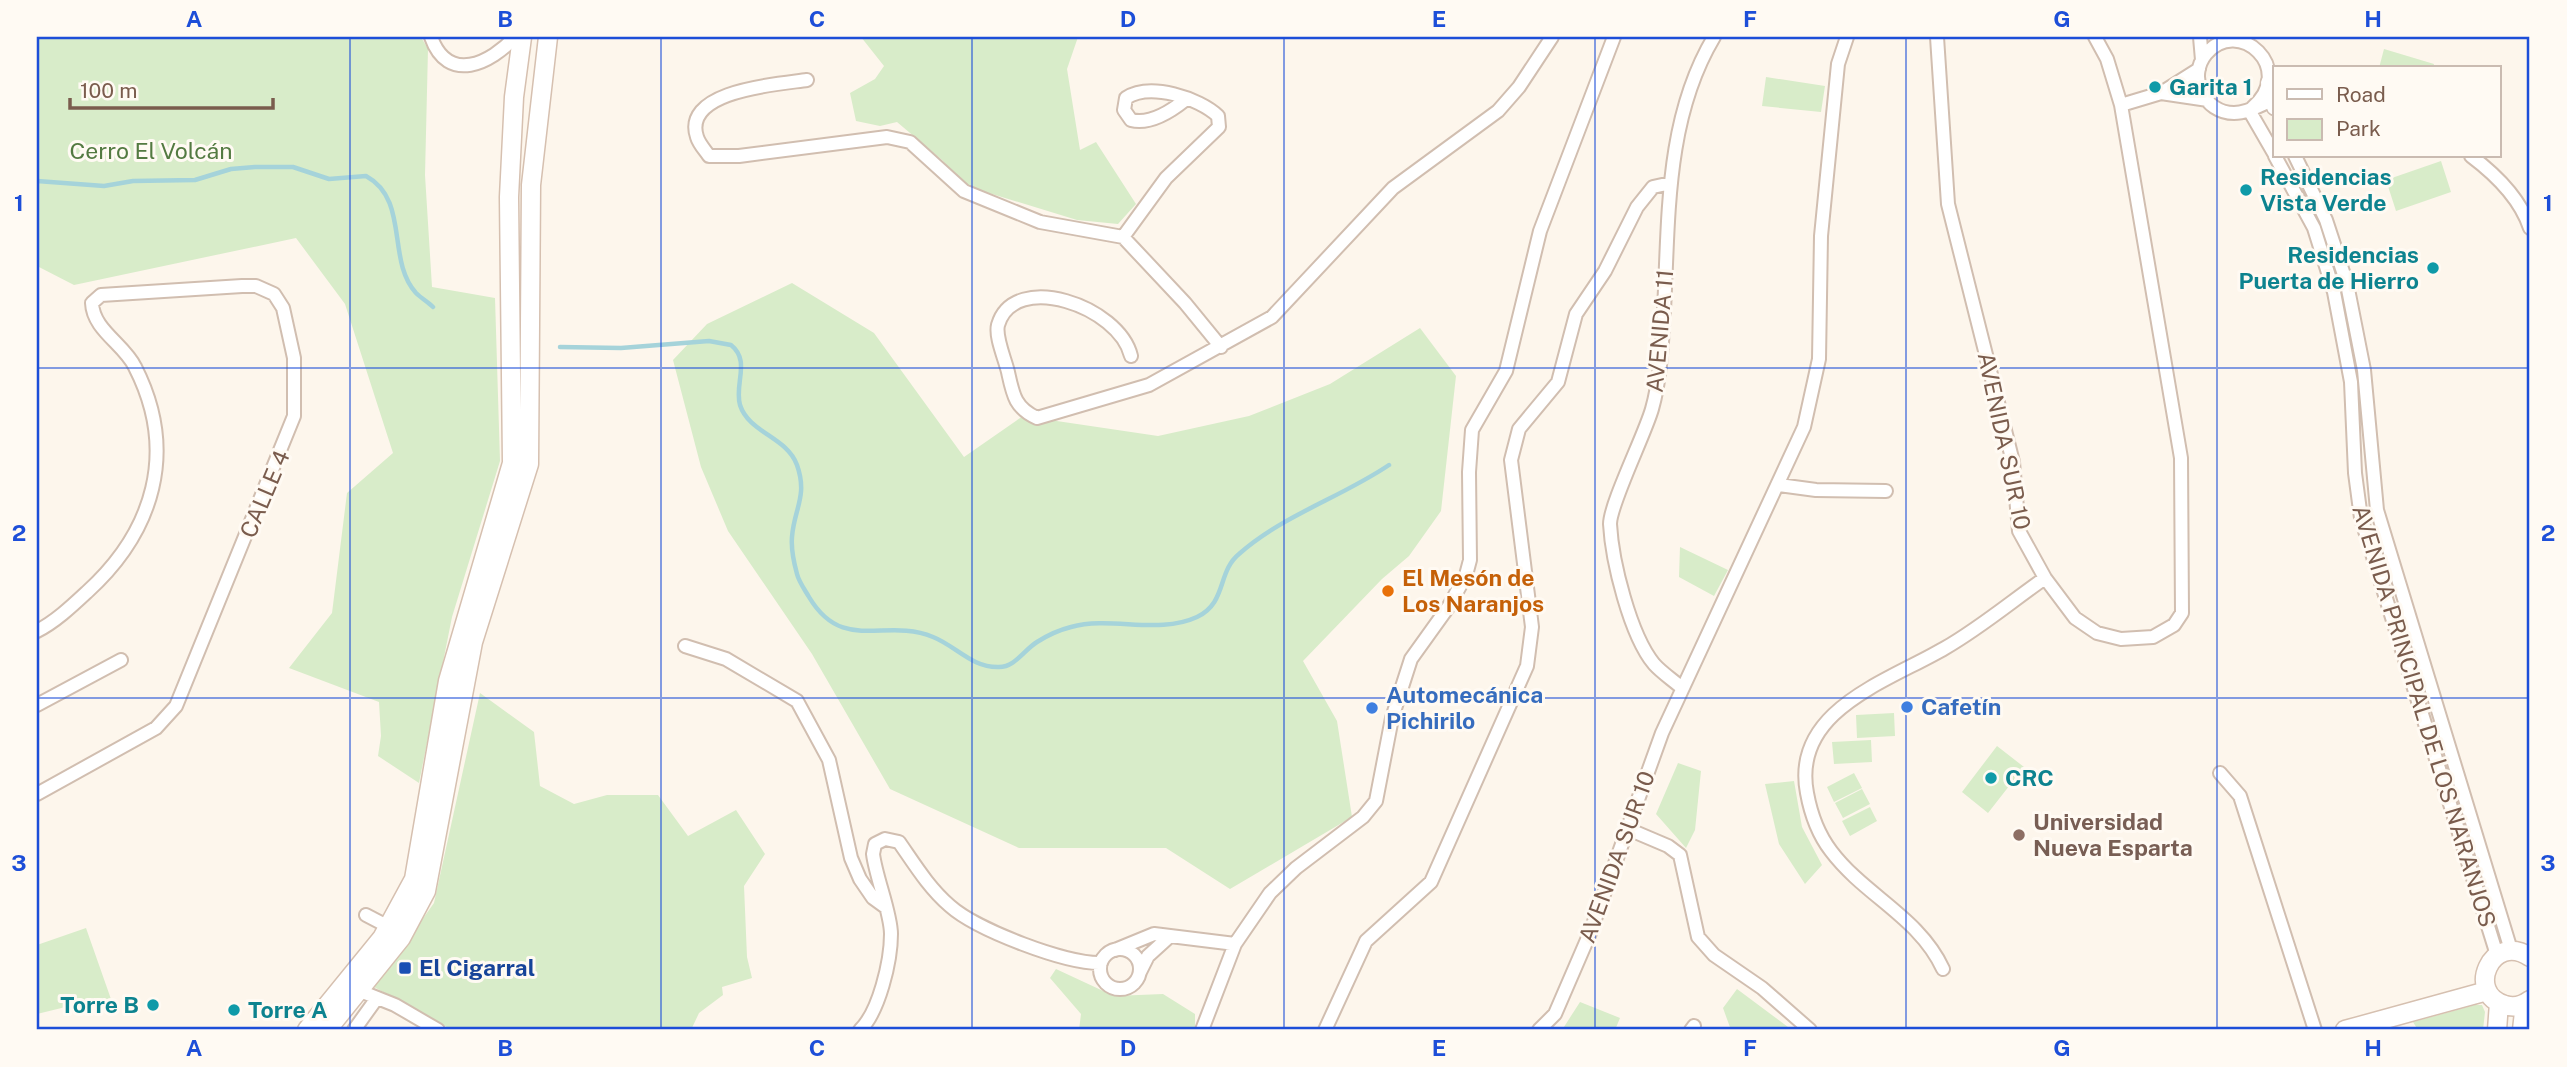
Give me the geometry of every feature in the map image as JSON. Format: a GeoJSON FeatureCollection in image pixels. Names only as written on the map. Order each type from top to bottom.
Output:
{"type":"FeatureCollection","features":[{"type":"Feature","properties":{"kind":"main road"},"geometry":{"type":"LineString","coordinates":[[307,1030],[389,927],[414,880],[448,681],[512,463],[509,197],[514,97],[522,37]]}},
{"type":"Feature","properties":{"kind":"main road"},"geometry":{"type":"LineString","coordinates":[[327,1030],[368,994],[426,891],[473,642],[529,464],[531,185],[548,37]]}},
{"type":"Feature","properties":{"kind":"main road","name":"AVENIDA PRINCIPAL DE LOS NARANJOS"},"geometry":{"type":"LineString","coordinates":[[2497,1030],[2487,967],[2504,953],[2530,957]]}},
{"type":"Feature","properties":{"kind":"main road"},"geometry":{"type":"LineString","coordinates":[[2345,1030],[2493,997],[2510,1006],[2528,1002],[2522,1030]]}},
{"type":"Feature","properties":{"kind":"street"},"geometry":{"type":"LineString","coordinates":[[431,37],[445,58],[460,65],[476,65],[502,50],[515,37]]}},
{"type":"Feature","properties":{"kind":"street"},"geometry":{"type":"LineString","coordinates":[[1131,356],[1128,342],[1110,323],[1084,305],[1039,298],[1019,301],[1005,310],[997,327],[1013,393],[1023,411],[1037,418],[1149,385],[1272,317],[1394,188],[1497,111],[1519,87],[1552,37]]}},
{"type":"Feature","properties":{"kind":"street"},"geometry":{"type":"LineString","coordinates":[[1202,1030],[1235,944],[1270,893],[1296,868],[1363,817],[1376,801],[1392,718],[1408,667],[1420,644],[1448,606],[1466,575],[1470,560],[1469,472],[1472,430],[1506,371],[1540,232],[1583,112],[1605,67],[1614,37]]}},
{"type":"Feature","properties":{"kind":"street","name":"AVENIDA 11"},"geometry":{"type":"LineString","coordinates":[[1682,688],[1654,663],[1637,635],[1627,609],[1610,521],[1652,408],[1661,355],[1671,183],[1689,85],[1714,37]]}},
{"type":"Feature","properties":{"kind":"street","name":"AVENIDA SUR 10"},"geometry":{"type":"LineString","coordinates":[[1539,1030],[1555,1014],[1590,933],[1662,733],[1804,427],[1819,359],[1821,236],[1838,64],[1847,37]]}},
{"type":"Feature","properties":{"kind":"street","name":"AVENIDA SUR 10"},"geometry":{"type":"LineString","coordinates":[[1937,37],[1948,204],[2013,462],[2020,531],[2045,578],[2075,618],[2097,634],[2121,639],[2153,637],[2174,625],[2182,613],[2181,458],[2121,105]]}},
{"type":"Feature","properties":{"kind":"street"},"geometry":{"type":"LineString","coordinates":[[2095,37],[2107,59],[2121,105],[2161,93],[2200,64],[2216,45],[2231,39],[2258,51],[2271,77],[2263,97],[2250,109]]}},
{"type":"Feature","properties":{"kind":"street"},"geometry":{"type":"LineString","coordinates":[[2200,37],[2199,89],[2216,109],[2228,113],[2273,102]]}},
{"type":"Feature","properties":{"kind":"street"},"geometry":{"type":"LineString","coordinates":[[807,80],[750,88],[721,97],[705,108],[695,122],[697,138],[709,156],[738,156],[887,138],[910,142],[964,191],[1040,222],[1123,237],[1185,303],[1221,347]]}},
{"type":"Feature","properties":{"kind":"street"},"geometry":{"type":"LineString","coordinates":[[2161,93],[2208,100]]}},
{"type":"Feature","properties":{"kind":"street"},"geometry":{"type":"LineString","coordinates":[[1123,237],[1166,178],[1219,127],[1218,116],[1207,106],[1185,100]]}},
{"type":"Feature","properties":{"kind":"street","name":"AVENIDA PRINCIPAL DE LOS NARANJOS"},"geometry":{"type":"LineString","coordinates":[[2250,109],[2273,151]]}},
{"type":"Feature","properties":{"kind":"street","name":"AVENIDA PRINCIPAL DE LOS NARANJOS"},"geometry":{"type":"LineString","coordinates":[[2277,158],[2314,228],[2334,292],[2351,382],[2355,473],[2361,517],[2504,953]]}},
{"type":"Feature","properties":{"kind":"street","name":"AVENIDA PRINCIPAL DE LOS NARANJOS"},"geometry":{"type":"LineString","coordinates":[[2296,158],[2326,220],[2347,284],[2364,370],[2377,510],[2504,953]]}},
{"type":"Feature","properties":{"kind":"street"},"geometry":{"type":"LineString","coordinates":[[2474,158],[2489,170],[2513,197],[2530,228]]}},
{"type":"Feature","properties":{"kind":"street"},"geometry":{"type":"LineString","coordinates":[[1325,1030],[1366,941],[1431,882],[1527,666],[1532,627],[1511,460],[1520,429],[1558,382],[1576,314],[1605,271],[1637,207],[1653,187],[1671,183]]}},
{"type":"Feature","properties":{"kind":"street","name":"CALLE 4"},"geometry":{"type":"LineString","coordinates":[[37,631],[80,598],[127,550],[153,489],[156,432],[144,388],[134,364],[92,316],[92,303],[101,295],[242,286],[256,286],[274,294],[283,308],[294,358],[296,403],[289,436],[176,706],[156,728],[44,793]]}},
{"type":"Feature","properties":{"kind":"street"},"geometry":{"type":"LineString","coordinates":[[1779,485],[1816,490],[1886,491]]}},
{"type":"Feature","properties":{"kind":"street"},"geometry":{"type":"LineString","coordinates":[[1943,969],[1932,946],[1906,918],[1857,880],[1822,839],[1806,786],[1810,749],[1818,732],[1843,704],[1947,648],[2045,578]]}},
{"type":"Feature","properties":{"kind":"street"},"geometry":{"type":"LineString","coordinates":[[685,646],[726,659],[797,701],[829,760],[850,858],[860,880],[873,898],[884,906]]}},
{"type":"Feature","properties":{"kind":"street"},"geometry":{"type":"LineString","coordinates":[[37,705],[121,660]]}},
{"type":"Feature","properties":{"kind":"street"},"geometry":{"type":"LineString","coordinates":[[2220,773],[2240,796],[2315,1030]]}},
{"type":"Feature","properties":{"kind":"street"},"geometry":{"type":"LineString","coordinates":[[1628,829],[1668,846],[1680,855],[1698,937],[1714,955],[1762,989],[1810,1030]]}},
{"type":"Feature","properties":{"kind":"street"},"geometry":{"type":"LineString","coordinates":[[860,1030],[871,1020],[880,994],[891,934],[873,854],[875,844],[886,839],[899,842],[931,889],[962,916],[1068,960],[1101,963]]}},
{"type":"Feature","properties":{"kind":"street"},"geometry":{"type":"LineString","coordinates":[[366,915],[389,927]]}},
{"type":"Feature","properties":{"kind":"street"},"geometry":{"type":"LineString","coordinates":[[1170,936],[1148,956],[1128,987],[1116,988],[1102,976],[1101,963],[1114,950],[1154,934],[1235,944]]}},
{"type":"Feature","properties":{"kind":"street"},"geometry":{"type":"LineString","coordinates":[[1114,950],[1133,954],[1140,972]]}},
{"type":"Feature","properties":{"kind":"street"},"geometry":{"type":"LineString","coordinates":[[354,1030],[368,994],[438,1030]]}},
{"type":"Feature","properties":{"kind":"green space","name":"Cerro El Volcán"},"geometry":{"type":"Polygon","coordinates":[[[37,37],[421,37],[428,49],[425,175],[432,287],[495,298],[500,461],[452,617],[419,783],[378,756],[381,736],[379,702],[289,668],[332,613],[347,493],[393,453],[345,304],[296,238],[74,285],[37,266],[37,37]]]}},
{"type":"Feature","properties":{"kind":"green space"},"geometry":{"type":"Polygon","coordinates":[[[861,37],[1078,37],[1067,69],[1080,150],[1096,142],[1136,204],[1118,224],[1077,220],[966,186],[942,160],[897,122],[880,126],[856,121],[850,93],[875,79],[884,66],[861,37]]]}},
{"type":"Feature","properties":{"kind":"green space"},"geometry":{"type":"Polygon","coordinates":[[[2384,49],[2434,64],[2434,66],[2380,66],[2384,49]]]}},
{"type":"Feature","properties":{"kind":"green space"},"geometry":{"type":"Polygon","coordinates":[[[1766,77],[1825,86],[1821,112],[1762,106],[1766,77]]]}},
{"type":"Feature","properties":{"kind":"green space"},"geometry":{"type":"Polygon","coordinates":[[[2441,161],[2451,192],[2396,211],[2386,180],[2441,161]]]}},
{"type":"Feature","properties":{"kind":"green space"},"geometry":{"type":"Polygon","coordinates":[[[792,283],[874,333],[964,457],[1023,416],[1158,436],[1249,416],[1330,384],[1420,328],[1456,376],[1441,511],[1409,556],[1382,579],[1303,661],[1337,721],[1352,817],[1230,889],[1166,848],[1019,848],[890,789],[812,654],[728,531],[701,467],[673,360],[707,324],[792,283]]]}},
{"type":"Feature","properties":{"kind":"green space"},"geometry":{"type":"Polygon","coordinates":[[[1680,547],[1728,570],[1714,596],[1679,577],[1680,547]]]}},
{"type":"Feature","properties":{"kind":"green space"},"geometry":{"type":"Polygon","coordinates":[[[480,693],[534,732],[540,786],[574,804],[607,795],[658,795],[688,836],[736,810],[765,854],[744,886],[747,957],[752,978],[722,987],[723,995],[699,1013],[691,1030],[452,1030],[374,987],[434,903],[480,693]]]}},
{"type":"Feature","properties":{"kind":"green space"},"geometry":{"type":"Polygon","coordinates":[[[1894,713],[1895,736],[1857,738],[1856,715],[1894,713]]]}},
{"type":"Feature","properties":{"kind":"green space"},"geometry":{"type":"Polygon","coordinates":[[[1871,740],[1872,762],[1834,764],[1832,742],[1871,740]]]}},
{"type":"Feature","properties":{"kind":"green space"},"geometry":{"type":"Polygon","coordinates":[[[1997,746],[2024,767],[1988,813],[1962,792],[1997,746]]]}},
{"type":"Feature","properties":{"kind":"green space"},"geometry":{"type":"Polygon","coordinates":[[[1678,763],[1701,771],[1695,830],[1686,848],[1656,814],[1678,763]]]}},
{"type":"Feature","properties":{"kind":"green space"},"geometry":{"type":"Polygon","coordinates":[[[1854,773],[1862,788],[1834,802],[1827,787],[1854,773]]]}},
{"type":"Feature","properties":{"kind":"green space"},"geometry":{"type":"Polygon","coordinates":[[[1794,781],[1802,827],[1822,865],[1805,884],[1779,844],[1765,784],[1794,781]]]}},
{"type":"Feature","properties":{"kind":"green space"},"geometry":{"type":"Polygon","coordinates":[[[1862,789],[1870,804],[1843,818],[1835,803],[1862,789]]]}},
{"type":"Feature","properties":{"kind":"green space"},"geometry":{"type":"Polygon","coordinates":[[[1870,807],[1877,821],[1850,836],[1842,821],[1870,807]]]}},
{"type":"Feature","properties":{"kind":"green space"},"geometry":{"type":"Polygon","coordinates":[[[86,928],[112,1002],[96,1007],[86,1002],[37,1014],[37,945],[86,928]]]}},
{"type":"Feature","properties":{"kind":"green space"},"geometry":{"type":"Polygon","coordinates":[[[1056,969],[1114,996],[1163,994],[1195,1014],[1195,1030],[1079,1030],[1081,1014],[1050,978],[1056,969]]]}},
{"type":"Feature","properties":{"kind":"green space"},"geometry":{"type":"Polygon","coordinates":[[[1737,989],[1792,1030],[1731,1030],[1723,1008],[1737,989]]]}},
{"type":"Feature","properties":{"kind":"green space"},"geometry":{"type":"Polygon","coordinates":[[[1580,1002],[1620,1018],[1615,1030],[1562,1030],[1580,1002]]]}},
{"type":"Feature","properties":{"kind":"green space"},"geometry":{"type":"Polygon","coordinates":[[[2482,1005],[2485,1012],[2483,1030],[2418,1030],[2413,1022],[2482,1005]]]}},
{"type":"Feature","properties":{"kind":"waterway"},"geometry":{"type":"LineString","coordinates":[[37,181],[104,186],[133,181],[195,180],[231,169],[255,167],[293,167],[329,179],[366,176],[380,187],[388,200],[407,279],[416,293],[433,307]]}},
{"type":"Feature","properties":{"kind":"waterway"},"geometry":{"type":"LineString","coordinates":[[560,347],[621,348],[709,341],[731,345],[740,358],[740,405],[751,422],[785,448],[797,465],[801,494],[793,527],[793,556],[801,583],[822,614],[836,624],[851,629],[898,630],[933,637],[972,660],[989,666],[1010,664],[1041,639],[1071,627],[1102,623],[1167,625],[1197,617],[1213,604],[1232,561],[1256,540],[1389,465]]}},
{"type":"Feature","properties":{"kind":"place","name":"Garita 1"},"geometry":{"type":"Point","coordinates":[2155,87]}},
{"type":"Feature","properties":{"kind":"place","name":"Residencias Vista Verde"},"geometry":{"type":"Point","coordinates":[2246,190]}},
{"type":"Feature","properties":{"kind":"place","name":"Residencias Puerta de Hierro"},"geometry":{"type":"Point","coordinates":[2433,268]}},
{"type":"Feature","properties":{"kind":"place","name":"El Mesón de Los Naranjos"},"geometry":{"type":"Point","coordinates":[1388,591]}},
{"type":"Feature","properties":{"kind":"place","name":"Cafetín"},"geometry":{"type":"Point","coordinates":[1907,707]}},
{"type":"Feature","properties":{"kind":"place","name":"Automecánica Pichirilo"},"geometry":{"type":"Point","coordinates":[1372,708]}},
{"type":"Feature","properties":{"kind":"place","name":"CRC"},"geometry":{"type":"Point","coordinates":[1991,778]}},
{"type":"Feature","properties":{"kind":"place","name":"Universidad Nueva Esparta"},"geometry":{"type":"Point","coordinates":[2019,835]}},
{"type":"Feature","properties":{"kind":"place","name":"El Cigarral"},"geometry":{"type":"Point","coordinates":[405,968]}},
{"type":"Feature","properties":{"kind":"place","name":"Torre B"},"geometry":{"type":"Point","coordinates":[153,1005]}},
{"type":"Feature","properties":{"kind":"place","name":"Torre A"},"geometry":{"type":"Point","coordinates":[234,1010]}}]}
